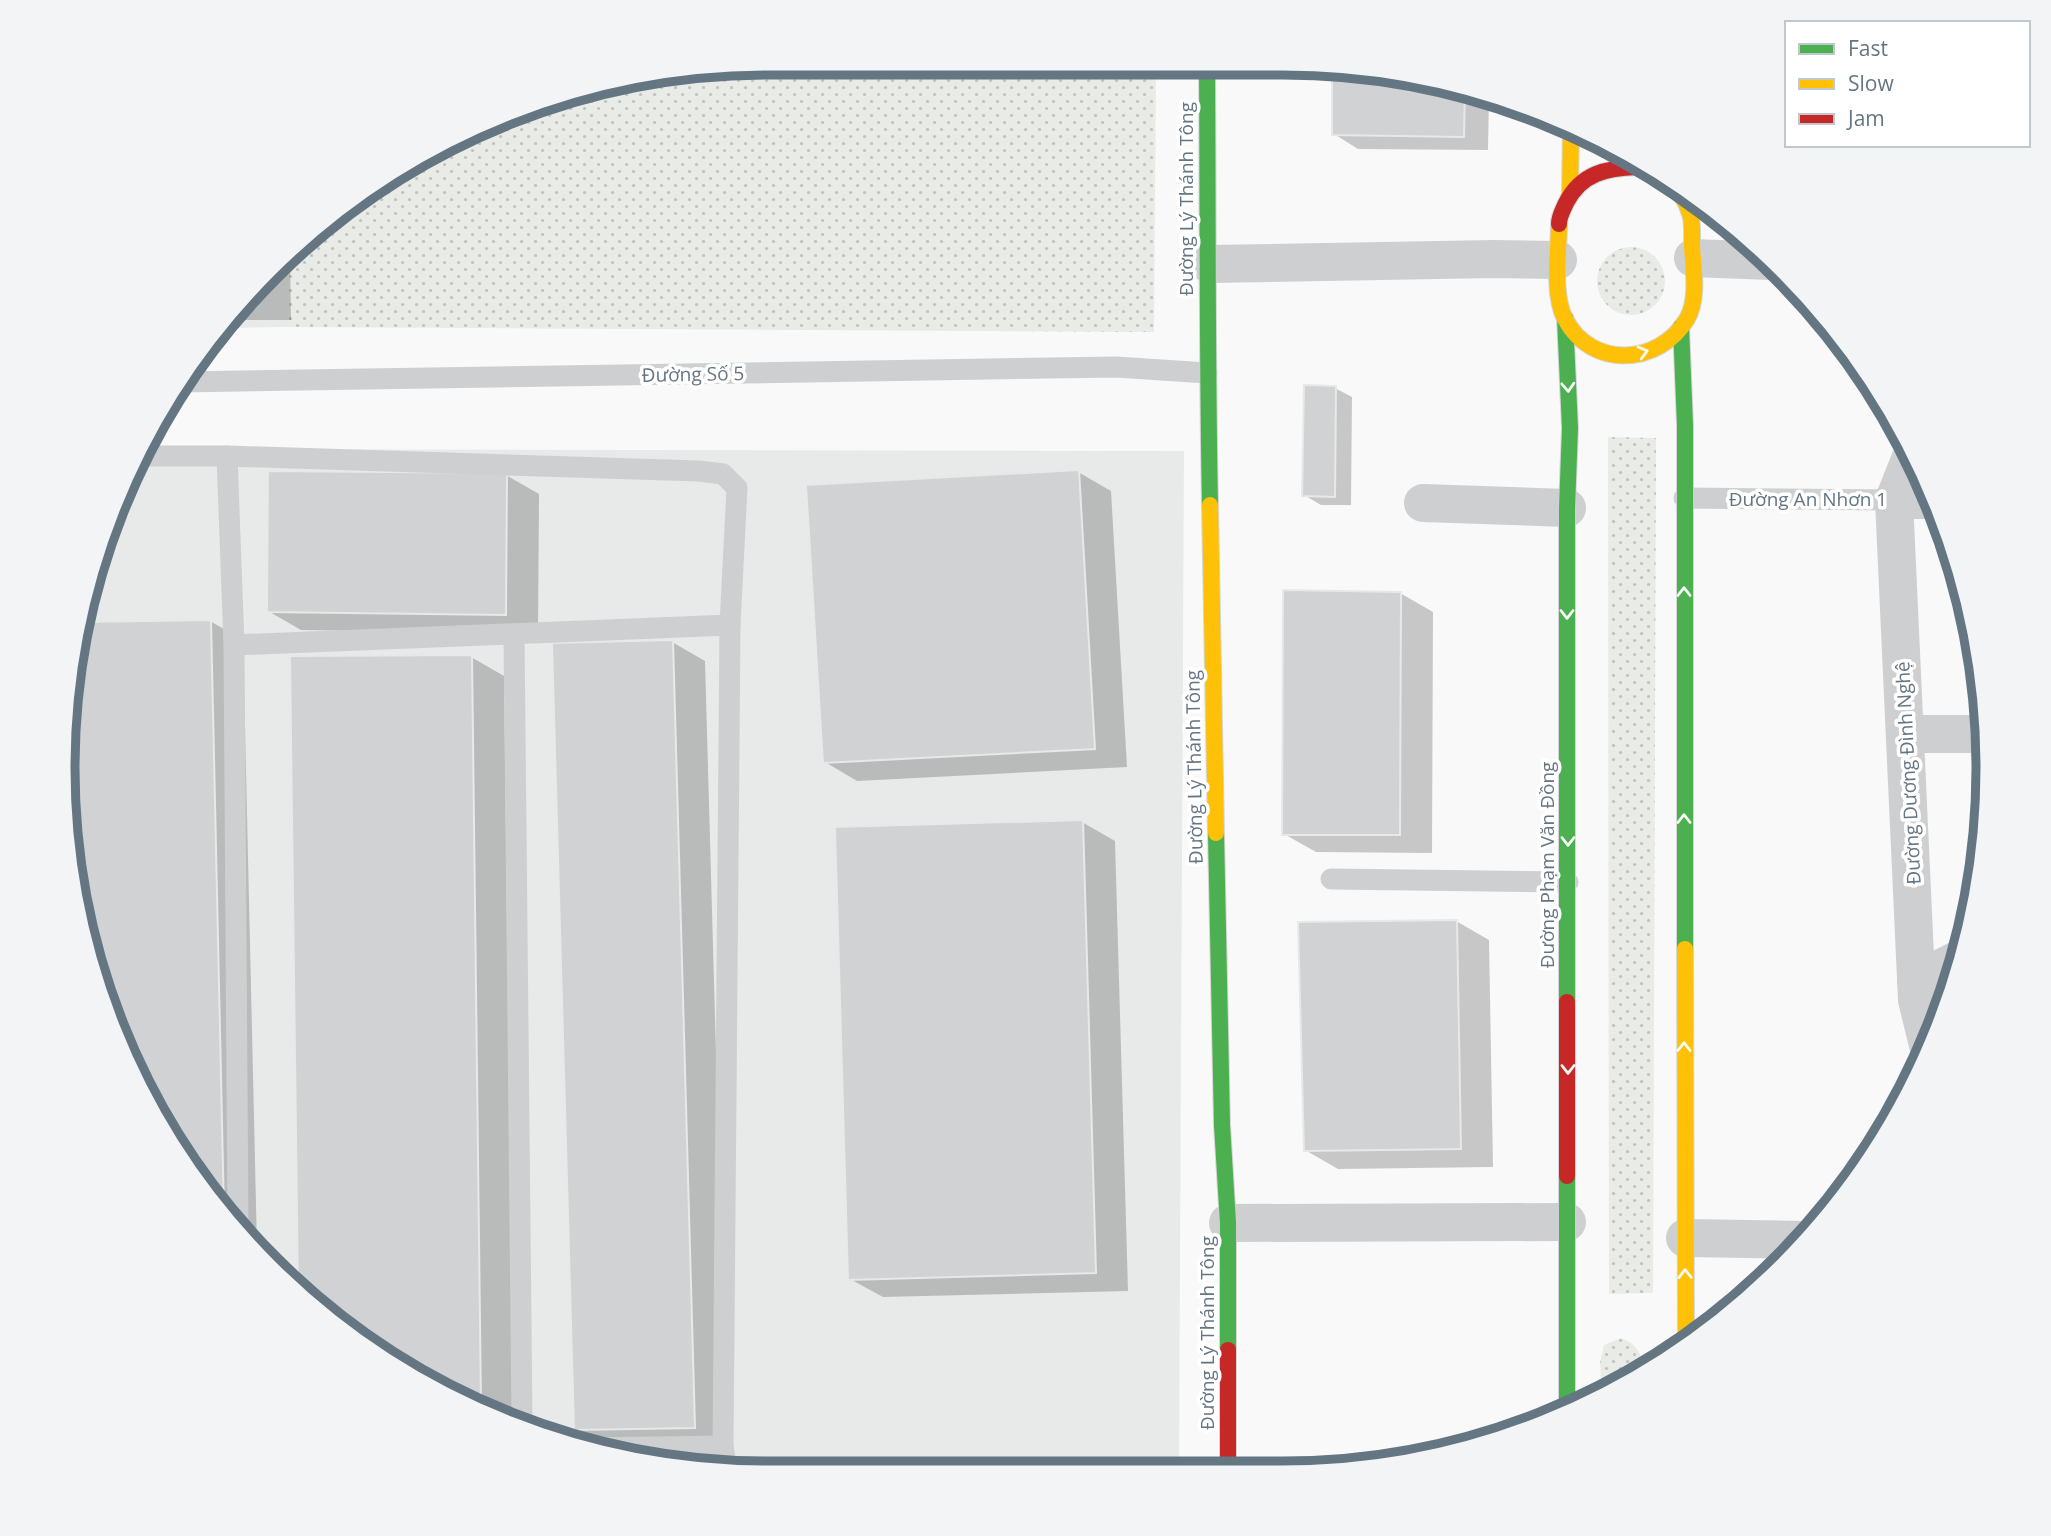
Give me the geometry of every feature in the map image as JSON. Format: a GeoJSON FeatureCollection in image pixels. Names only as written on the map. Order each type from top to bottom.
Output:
{"type":"FeatureCollection","features":[{"type":"Feature","properties":{"kind":"main road","name":"Đường Lý Thánh Tông"},"geometry":{"type":"LineString","coordinates":[[1207,75],[1207,373],[1222,1111],[1228,1223],[1228,1461]]}},
{"type":"Feature","properties":{"kind":"main road"},"geometry":{"type":"LineString","coordinates":[[1570,195],[1571,139]]}},
{"type":"Feature","properties":{"kind":"main road"},"geometry":{"type":"LineString","coordinates":[[1627,167],[1611,167],[1588,177],[1570,195],[1559,218],[1558,295],[1565,318],[1580,339],[1602,352],[1627,356],[1652,351],[1673,337],[1681,327],[1688,317],[1694,292],[1691,215],[1687,205]]}},
{"type":"Feature","properties":{"kind":"main road","name":"Đường Phạm Văn Đồng"},"geometry":{"type":"LineString","coordinates":[[1565,318],[1570,428],[1567,508],[1567,1399]]}},
{"type":"Feature","properties":{"kind":"main road"},"geometry":{"type":"LineString","coordinates":[[1681,327],[1685,425],[1686,1331]]}},
{"type":"Feature","properties":{"kind":"street"},"geometry":{"type":"LineString","coordinates":[[1693,258],[1754,260]]}},
{"type":"Feature","properties":{"kind":"street"},"geometry":{"type":"LineString","coordinates":[[1209,264],[1558,260]]}},
{"type":"Feature","properties":{"kind":"street"},"geometry":{"type":"LineString","coordinates":[[1894,500],[1907,468]]}},
{"type":"Feature","properties":{"kind":"street","name":"Đường An Nhơn 1"},"geometry":{"type":"LineString","coordinates":[[1894,500],[1922,500]]}},
{"type":"Feature","properties":{"kind":"street","name":"Đường Dương Đình Nghệ"},"geometry":{"type":"LineString","coordinates":[[1894,500],[1917,1000],[1924,1030]]}},
{"type":"Feature","properties":{"kind":"street"},"geometry":{"type":"LineString","coordinates":[[1423,503],[1567,508]]}},
{"type":"Feature","properties":{"kind":"street"},"geometry":{"type":"LineString","coordinates":[[1906,734],[1974,734]]}},
{"type":"Feature","properties":{"kind":"street"},"geometry":{"type":"LineString","coordinates":[[1916,981],[1946,966]]}},
{"type":"Feature","properties":{"kind":"street"},"geometry":{"type":"LineString","coordinates":[[1228,1223],[1567,1222]]}},
{"type":"Feature","properties":{"kind":"street"},"geometry":{"type":"LineString","coordinates":[[1685,1238],[1790,1240]]}},
{"type":"Feature","properties":{"kind":"lane","name":"Đường Số 5"},"geometry":{"type":"LineString","coordinates":[[193,382],[1116,368],[1207,373]]}},
{"type":"Feature","properties":{"kind":"lane"},"geometry":{"type":"LineString","coordinates":[[150,456],[227,456],[723,474],[737,488],[730,625],[723,1446],[725,1459]]}},
{"type":"Feature","properties":{"kind":"lane"},"geometry":{"type":"LineString","coordinates":[[227,456],[234,645],[237,1213]]}},
{"type":"Feature","properties":{"kind":"lane","name":"Đường An Nhơn 1"},"geometry":{"type":"LineString","coordinates":[[1684,498],[1894,500]]}},
{"type":"Feature","properties":{"kind":"lane"},"geometry":{"type":"LineString","coordinates":[[234,645],[730,625]]}},
{"type":"Feature","properties":{"kind":"lane"},"geometry":{"type":"LineString","coordinates":[[514,634],[522,1415]]}},
{"type":"Feature","properties":{"kind":"lane"},"geometry":{"type":"LineString","coordinates":[[1331,879],[1568,882]]}},
{"type":"Feature","properties":{"kind":"lane"},"geometry":{"type":"LineString","coordinates":[[634,1447],[723,1446]]}},
{"type":"Feature","properties":{"kind":"shaded area"},"geometry":{"type":"Polygon","coordinates":[[[768,75],[1156,75],[1154,332],[288,327],[288,269],[346,218],[422,168],[462,147],[545,112],[589,99],[678,81],[768,75]]]}},
{"type":"Feature","properties":{"kind":"shaded area"},"geometry":{"type":"Polygon","coordinates":[[[1631,247],[1644,249],[1655,257],[1663,268],[1663,294],[1655,305],[1644,313],[1631,315],[1618,313],[1607,305],[1599,294],[1597,281],[1599,268],[1607,257],[1618,249],[1631,247]]]}},
{"type":"Feature","properties":{"kind":"shaded area"},"geometry":{"type":"Polygon","coordinates":[[[288,269],[288,327],[233,328],[288,269]]]}},
{"type":"Feature","properties":{"kind":"shaded area"},"geometry":{"type":"Polygon","coordinates":[[[1608,437],[1656,438],[1653,1293],[1609,1294],[1608,437]]]}},
{"type":"Feature","properties":{"kind":"shaded area"},"geometry":{"type":"Polygon","coordinates":[[[154,449],[1184,451],[1179,1461],[768,1461],[678,1455],[589,1437],[503,1408],[422,1368],[383,1344],[311,1289],[247,1225],[218,1190],[168,1114],[128,1033],[112,991],[89,903],[77,813],[77,723],[89,633],[112,545],[128,503],[154,449]]]}},
{"type":"Feature","properties":{"kind":"shaded area"},"geometry":{"type":"Polygon","coordinates":[[[1621,1338],[1637,1349],[1642,1360],[1601,1382],[1600,1363],[1604,1345],[1621,1338]]]}},
{"type":"Feature","properties":{"kind":"building"},"geometry":{"type":"Polygon","coordinates":[[[1332,78],[1373,81],[1465,100],[1464,137],[1332,135],[1332,78]]]}},
{"type":"Feature","properties":{"kind":"building"},"geometry":{"type":"Polygon","coordinates":[[[1304,385],[1336,386],[1335,497],[1302,496],[1304,385]]]}},
{"type":"Feature","properties":{"kind":"building"},"geometry":{"type":"Polygon","coordinates":[[[1079,470],[1095,749],[823,763],[806,485],[1079,470]]]}},
{"type":"Feature","properties":{"kind":"building"},"geometry":{"type":"Polygon","coordinates":[[[268,471],[507,473],[506,615],[267,612],[268,471]]]}},
{"type":"Feature","properties":{"kind":"building"},"geometry":{"type":"Polygon","coordinates":[[[1283,590],[1401,592],[1400,835],[1282,835],[1283,590]]]}},
{"type":"Feature","properties":{"kind":"building"},"geometry":{"type":"Polygon","coordinates":[[[211,620],[224,1197],[192,1153],[147,1074],[112,991],[99,947],[81,858],[75,768],[81,678],[92,622],[211,620]]]}},
{"type":"Feature","properties":{"kind":"building"},"geometry":{"type":"Polygon","coordinates":[[[673,640],[695,1428],[574,1430],[552,643],[673,640]]]}},
{"type":"Feature","properties":{"kind":"building"},"geometry":{"type":"Polygon","coordinates":[[[472,655],[481,1398],[422,1368],[383,1344],[346,1318],[298,1277],[290,656],[472,655]]]}},
{"type":"Feature","properties":{"kind":"building"},"geometry":{"type":"Polygon","coordinates":[[[1083,820],[1096,1273],[848,1280],[835,827],[1083,820]]]}},
{"type":"Feature","properties":{"kind":"building"},"geometry":{"type":"Polygon","coordinates":[[[1457,920],[1461,1149],[1304,1151],[1298,922],[1457,920]]]}},
{"type":"Feature","properties":{"kind":"traffic: fast"},"geometry":{"type":"LineString","coordinates":[[1207,75],[1210,505]]}},
{"type":"Feature","properties":{"kind":"traffic: fast"},"geometry":{"type":"LineString","coordinates":[[1565,318],[1570,428],[1567,508],[1567,1002]]}},
{"type":"Feature","properties":{"kind":"traffic: fast"},"geometry":{"type":"LineString","coordinates":[[1681,327],[1685,425],[1685,949]]}},
{"type":"Feature","properties":{"kind":"traffic: fast"},"geometry":{"type":"LineString","coordinates":[[1216,833],[1222,1125],[1228,1223],[1228,1350]]}},
{"type":"Feature","properties":{"kind":"traffic: fast"},"geometry":{"type":"LineString","coordinates":[[1567,1176],[1567,1399]]}},
{"type":"Feature","properties":{"kind":"traffic: slow"},"geometry":{"type":"LineString","coordinates":[[1570,195],[1571,139]]}},
{"type":"Feature","properties":{"kind":"traffic: slow"},"geometry":{"type":"LineString","coordinates":[[1559,224],[1557,272],[1561,309],[1565,319],[1591,347],[1625,355],[1643,353],[1660,346],[1675,335],[1691,311],[1694,283],[1692,221],[1686,205]]}},
{"type":"Feature","properties":{"kind":"traffic: slow"},"geometry":{"type":"LineString","coordinates":[[1210,505],[1216,833]]}},
{"type":"Feature","properties":{"kind":"traffic: slow"},"geometry":{"type":"LineString","coordinates":[[1685,949],[1686,1331]]}},
{"type":"Feature","properties":{"kind":"traffic: jam"},"geometry":{"type":"LineString","coordinates":[[1559,224],[1566,203],[1579,185],[1596,174],[1629,168]]}},
{"type":"Feature","properties":{"kind":"traffic: jam"},"geometry":{"type":"LineString","coordinates":[[1567,1002],[1567,1176]]}},
{"type":"Feature","properties":{"kind":"traffic: jam"},"geometry":{"type":"LineString","coordinates":[[1228,1350],[1228,1461]]}}]}
